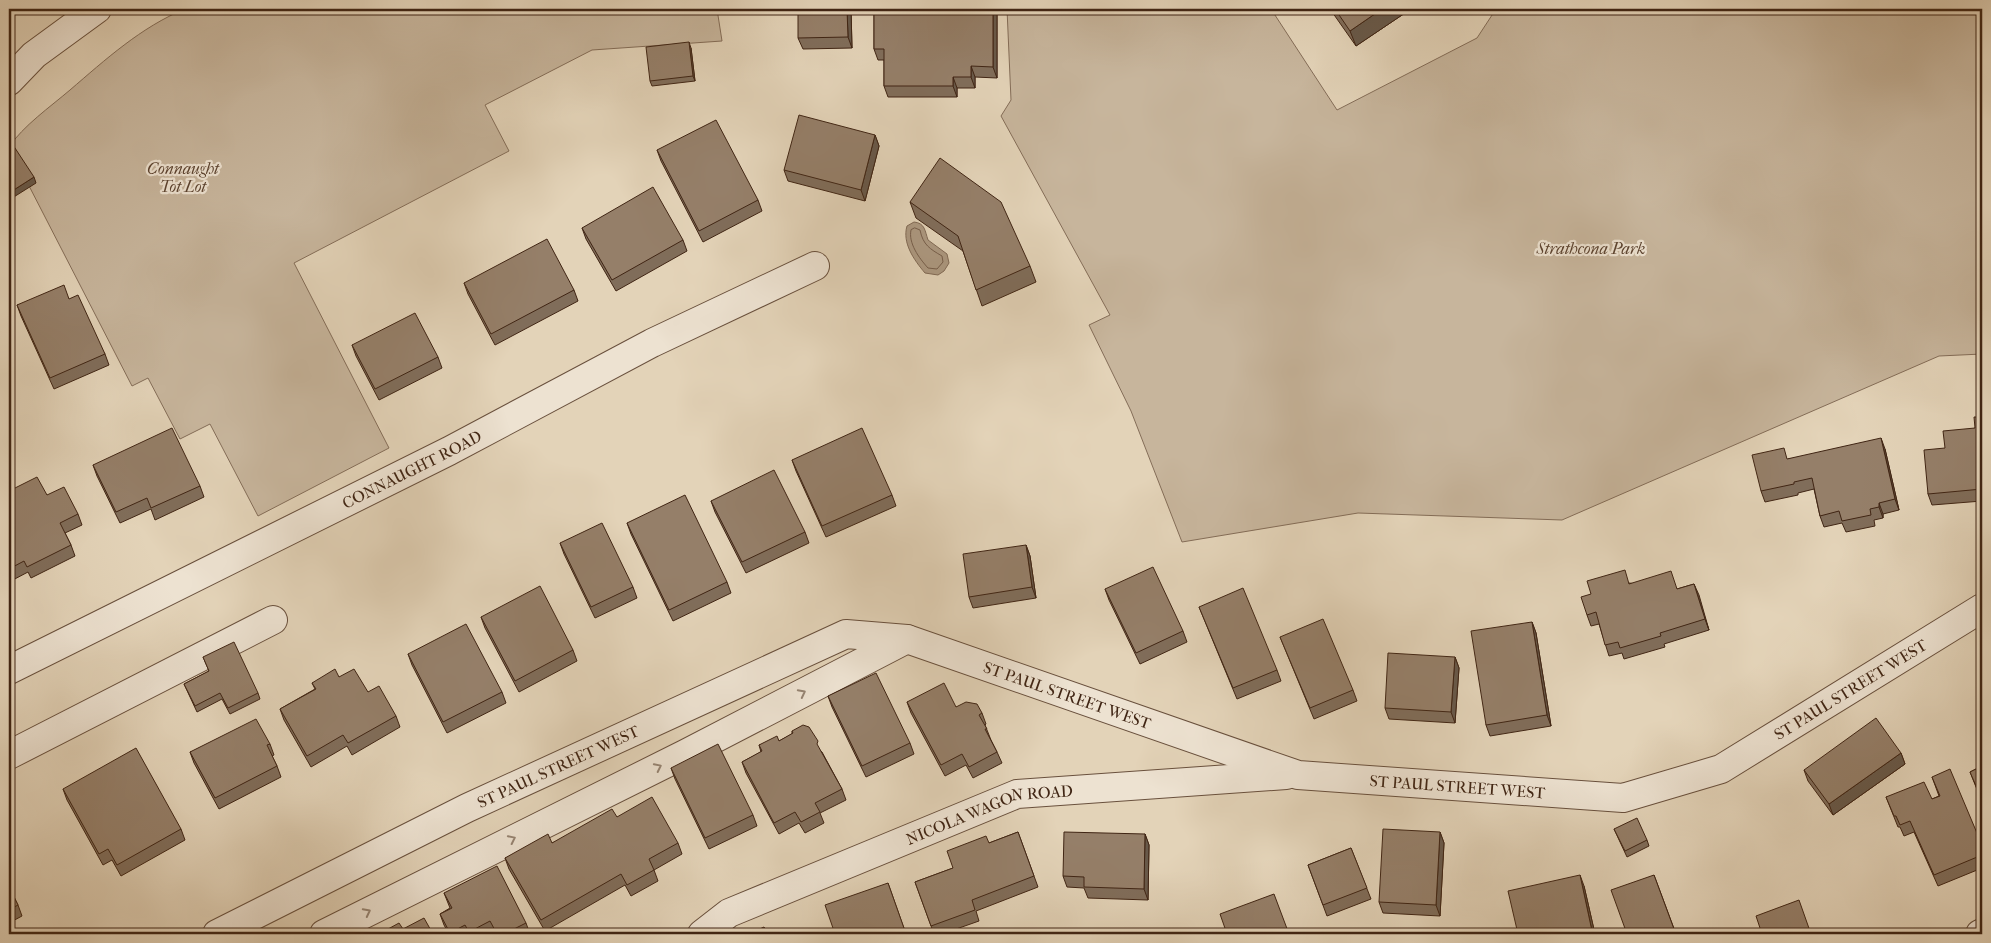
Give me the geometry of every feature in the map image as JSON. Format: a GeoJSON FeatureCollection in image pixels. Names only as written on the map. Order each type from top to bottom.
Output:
{"type":"FeatureCollection","features":[{"type":"Feature","properties":{"kind":"street"},"geometry":{"type":"LineString","coordinates":[[9,81],[34,55],[97,9]]}},
{"type":"Feature","properties":{"kind":"street","name":"CONNAUGHT ROAD"},"geometry":{"type":"LineString","coordinates":[[9,670],[449,451],[652,343],[815,266]]}},
{"type":"Feature","properties":{"kind":"street","name":"ST PAUL STREET WEST"},"geometry":{"type":"LineString","coordinates":[[217,934],[467,808],[846,634],[907,639],[1298,774],[1623,798],[1721,769],[1982,608]]}},
{"type":"Feature","properties":{"kind":"street"},"geometry":{"type":"LineString","coordinates":[[9,755],[273,620]]}},
{"type":"Feature","properties":{"kind":"street"},"geometry":{"type":"LineString","coordinates":[[324,934],[685,754],[907,639]]}},
{"type":"Feature","properties":{"kind":"street","name":"NICOLA WAGON ROAD"},"geometry":{"type":"LineString","coordinates":[[702,934],[729,913],[1017,794],[1298,774]]}},
{"type":"Feature","properties":{"kind":"green space","name":"Connaught Tot Lot"},"geometry":{"type":"Polygon","coordinates":[[[185,9],[717,9],[722,41],[592,50],[485,105],[509,151],[294,263],[389,448],[258,516],[210,424],[180,439],[148,378],[132,386],[9,147],[29,124],[110,56],[153,25],[185,9]]]}},
{"type":"Feature","properties":{"kind":"green space","name":"Strathcona Park"},"geometry":{"type":"Polygon","coordinates":[[[1007,9],[1271,9],[1337,110],[1477,38],[1496,9],[1979,9],[1979,44],[1982,44],[1982,354],[1939,356],[1562,520],[1358,513],[1182,542],[1131,411],[1089,325],[1110,315],[1001,116],[1011,100],[1007,9]]]}},
{"type":"Feature","properties":{"kind":"water"},"geometry":{"type":"Polygon","coordinates":[[[914,222],[922,226],[928,240],[947,254],[949,263],[944,271],[938,275],[925,273],[910,251],[906,232],[907,226],[914,222]]]}},
{"type":"Feature","properties":{"kind":"building"},"geometry":{"type":"Polygon","coordinates":[[[798,9],[847,9],[848,37],[798,38],[798,9]]]}},
{"type":"Feature","properties":{"kind":"building"},"geometry":{"type":"Polygon","coordinates":[[[874,9],[993,9],[993,67],[971,66],[971,77],[953,77],[953,86],[884,86],[884,49],[874,49],[874,9]]]}},
{"type":"Feature","properties":{"kind":"building"},"geometry":{"type":"Polygon","coordinates":[[[1335,9],[1382,9],[1350,31],[1335,9]]]}},
{"type":"Feature","properties":{"kind":"building"},"geometry":{"type":"Polygon","coordinates":[[[689,42],[693,76],[650,81],[646,47],[689,42]]]}},
{"type":"Feature","properties":{"kind":"building"},"geometry":{"type":"Polygon","coordinates":[[[799,115],[875,135],[861,190],[784,170],[799,115]]]}},
{"type":"Feature","properties":{"kind":"building"},"geometry":{"type":"Polygon","coordinates":[[[716,120],[758,200],[699,231],[657,150],[716,120]]]}},
{"type":"Feature","properties":{"kind":"building"},"geometry":{"type":"Polygon","coordinates":[[[13,145],[34,177],[9,193],[9,148],[13,145]]]}},
{"type":"Feature","properties":{"kind":"building"},"geometry":{"type":"Polygon","coordinates":[[[940,158],[1001,202],[1030,266],[976,290],[958,236],[910,202],[940,158]]]}},
{"type":"Feature","properties":{"kind":"building"},"geometry":{"type":"Polygon","coordinates":[[[653,187],[683,240],[612,280],[582,228],[653,187]]]}},
{"type":"Feature","properties":{"kind":"building"},"geometry":{"type":"Polygon","coordinates":[[[547,239],[574,290],[491,334],[464,283],[547,239]]]}},
{"type":"Feature","properties":{"kind":"building"},"geometry":{"type":"Polygon","coordinates":[[[64,285],[69,299],[78,295],[105,354],[50,378],[17,305],[64,285]]]}},
{"type":"Feature","properties":{"kind":"building"},"geometry":{"type":"Polygon","coordinates":[[[415,313],[438,357],[375,389],[352,345],[415,313]]]}},
{"type":"Feature","properties":{"kind":"building"},"geometry":{"type":"Polygon","coordinates":[[[1974,417],[1982,417],[1982,489],[1928,494],[1924,450],[1945,448],[1943,431],[1975,428],[1974,417]]]}},
{"type":"Feature","properties":{"kind":"building"},"geometry":{"type":"Polygon","coordinates":[[[172,428],[200,486],[151,508],[147,498],[116,512],[93,465],[172,428]]]}},
{"type":"Feature","properties":{"kind":"building"},"geometry":{"type":"Polygon","coordinates":[[[862,428],[892,495],[822,526],[792,460],[862,428]]]}},
{"type":"Feature","properties":{"kind":"building"},"geometry":{"type":"Polygon","coordinates":[[[1881,438],[1895,499],[1879,503],[1879,507],[1870,509],[1871,515],[1842,521],[1839,511],[1820,516],[1812,478],[1761,491],[1752,455],[1784,448],[1787,459],[1881,438]]]}},
{"type":"Feature","properties":{"kind":"building"},"geometry":{"type":"Polygon","coordinates":[[[774,470],[805,532],[742,562],[711,501],[774,470]]]}},
{"type":"Feature","properties":{"kind":"building"},"geometry":{"type":"Polygon","coordinates":[[[37,477],[47,495],[64,487],[78,514],[60,523],[71,545],[27,567],[24,561],[9,569],[9,491],[37,477]]]}},
{"type":"Feature","properties":{"kind":"building"},"geometry":{"type":"Polygon","coordinates":[[[685,495],[727,582],[669,610],[627,523],[685,495]]]}},
{"type":"Feature","properties":{"kind":"building"},"geometry":{"type":"Polygon","coordinates":[[[602,523],[633,587],[591,607],[560,543],[602,523]]]}},
{"type":"Feature","properties":{"kind":"building"},"geometry":{"type":"Polygon","coordinates":[[[1026,545],[1032,587],[969,597],[963,554],[1026,545]]]}},
{"type":"Feature","properties":{"kind":"building"},"geometry":{"type":"Polygon","coordinates":[[[1153,567],[1183,631],[1136,653],[1105,589],[1153,567]]]}},
{"type":"Feature","properties":{"kind":"building"},"geometry":{"type":"Polygon","coordinates":[[[1625,570],[1629,584],[1671,571],[1677,589],[1694,584],[1705,619],[1660,633],[1661,636],[1620,648],[1618,642],[1605,645],[1596,612],[1587,615],[1581,597],[1591,594],[1587,581],[1625,570]]]}},
{"type":"Feature","properties":{"kind":"building"},"geometry":{"type":"Polygon","coordinates":[[[540,586],[573,650],[515,681],[481,617],[540,586]]]}},
{"type":"Feature","properties":{"kind":"building"},"geometry":{"type":"Polygon","coordinates":[[[1243,588],[1277,670],[1233,688],[1199,607],[1243,588]]]}},
{"type":"Feature","properties":{"kind":"building"},"geometry":{"type":"Polygon","coordinates":[[[1323,619],[1353,690],[1310,708],[1280,637],[1323,619]]]}},
{"type":"Feature","properties":{"kind":"building"},"geometry":{"type":"Polygon","coordinates":[[[1532,622],[1547,715],[1486,725],[1471,631],[1532,622]]]}},
{"type":"Feature","properties":{"kind":"building"},"geometry":{"type":"Polygon","coordinates":[[[466,624],[502,692],[443,722],[408,654],[466,624]]]}},
{"type":"Feature","properties":{"kind":"building"},"geometry":{"type":"Polygon","coordinates":[[[234,642],[258,693],[228,708],[220,693],[195,706],[184,684],[209,671],[203,657],[234,642]]]}},
{"type":"Feature","properties":{"kind":"building"},"geometry":{"type":"Polygon","coordinates":[[[1388,653],[1455,657],[1451,712],[1385,708],[1388,653]]]}},
{"type":"Feature","properties":{"kind":"building"},"geometry":{"type":"Polygon","coordinates":[[[335,669],[339,677],[354,669],[368,692],[379,686],[396,716],[348,743],[343,735],[307,756],[280,709],[316,689],[312,683],[335,669]]]}},
{"type":"Feature","properties":{"kind":"building"},"geometry":{"type":"Polygon","coordinates":[[[876,673],[910,743],[862,766],[828,696],[876,673]]]}},
{"type":"Feature","properties":{"kind":"building"},"geometry":{"type":"Polygon","coordinates":[[[944,683],[956,707],[966,702],[977,704],[982,713],[979,715],[997,752],[969,767],[962,754],[941,765],[907,702],[944,683]]]}},
{"type":"Feature","properties":{"kind":"building"},"geometry":{"type":"Polygon","coordinates":[[[1876,718],[1901,753],[1829,804],[1804,770],[1876,718]]]}},
{"type":"Feature","properties":{"kind":"building"},"geometry":{"type":"Polygon","coordinates":[[[256,719],[270,744],[267,745],[277,766],[215,798],[190,752],[256,719]]]}},
{"type":"Feature","properties":{"kind":"building"},"geometry":{"type":"Polygon","coordinates":[[[803,725],[809,727],[818,741],[817,744],[842,789],[815,803],[820,812],[801,822],[795,812],[774,823],[742,762],[762,751],[759,745],[777,736],[779,741],[803,725]]]}},
{"type":"Feature","properties":{"kind":"building"},"geometry":{"type":"Polygon","coordinates":[[[718,744],[753,815],[705,838],[671,768],[718,744]]]}},
{"type":"Feature","properties":{"kind":"building"},"geometry":{"type":"Polygon","coordinates":[[[136,748],[181,829],[117,865],[108,849],[99,854],[63,789],[136,748]]]}},
{"type":"Feature","properties":{"kind":"building"},"geometry":{"type":"Polygon","coordinates":[[[1982,766],[1982,800],[1970,772],[1982,766]]]}},
{"type":"Feature","properties":{"kind":"building"},"geometry":{"type":"Polygon","coordinates":[[[1950,769],[1982,845],[1982,855],[1934,875],[1910,821],[1900,825],[1886,797],[1924,782],[1932,799],[1940,796],[1932,777],[1950,769]]]}},
{"type":"Feature","properties":{"kind":"building"},"geometry":{"type":"Polygon","coordinates":[[[652,797],[678,843],[649,859],[654,870],[627,885],[621,874],[541,920],[505,858],[548,834],[552,843],[612,809],[617,817],[652,797]]]}},
{"type":"Feature","properties":{"kind":"building"},"geometry":{"type":"Polygon","coordinates":[[[1637,818],[1647,840],[1625,851],[1614,829],[1637,818]]]}},
{"type":"Feature","properties":{"kind":"building"},"geometry":{"type":"Polygon","coordinates":[[[1383,829],[1440,832],[1436,905],[1379,902],[1383,829]]]}},
{"type":"Feature","properties":{"kind":"building"},"geometry":{"type":"Polygon","coordinates":[[[1018,832],[1034,876],[972,900],[975,910],[931,926],[915,882],[953,868],[947,851],[986,836],[989,843],[1018,832]]]}},
{"type":"Feature","properties":{"kind":"building"},"geometry":{"type":"Polygon","coordinates":[[[1064,832],[1145,834],[1144,889],[1084,887],[1084,877],[1063,876],[1064,832]]]}},
{"type":"Feature","properties":{"kind":"building"},"geometry":{"type":"Polygon","coordinates":[[[1351,848],[1367,888],[1323,905],[1308,865],[1351,848]]]}},
{"type":"Feature","properties":{"kind":"building"},"geometry":{"type":"Polygon","coordinates":[[[497,866],[526,923],[504,934],[497,934],[490,921],[469,932],[465,925],[450,933],[440,914],[452,908],[444,893],[497,866]]]}},
{"type":"Feature","properties":{"kind":"building"},"geometry":{"type":"Polygon","coordinates":[[[1580,875],[1592,931],[1578,934],[1518,934],[1508,891],[1580,875]]]}},
{"type":"Feature","properties":{"kind":"building"},"geometry":{"type":"Polygon","coordinates":[[[1654,875],[1674,929],[1661,934],[1627,934],[1611,890],[1654,875]]]}},
{"type":"Feature","properties":{"kind":"building"},"geometry":{"type":"Polygon","coordinates":[[[888,883],[905,931],[896,934],[835,934],[825,905],[888,883]]]}},
{"type":"Feature","properties":{"kind":"building"},"geometry":{"type":"Polygon","coordinates":[[[9,887],[18,905],[9,910],[9,887]]]}},
{"type":"Feature","properties":{"kind":"building"},"geometry":{"type":"Polygon","coordinates":[[[1274,894],[1289,934],[1227,934],[1220,914],[1274,894]]]}},
{"type":"Feature","properties":{"kind":"building"},"geometry":{"type":"Polygon","coordinates":[[[1799,900],[1811,934],[1762,934],[1756,916],[1799,900]]]}},
{"type":"Feature","properties":{"kind":"building"},"geometry":{"type":"Polygon","coordinates":[[[424,918],[433,934],[379,934],[399,923],[403,929],[424,918]]]}},
{"type":"Feature","properties":{"kind":"building"},"geometry":{"type":"Polygon","coordinates":[[[764,927],[769,934],[749,934],[764,927]]]}}]}
